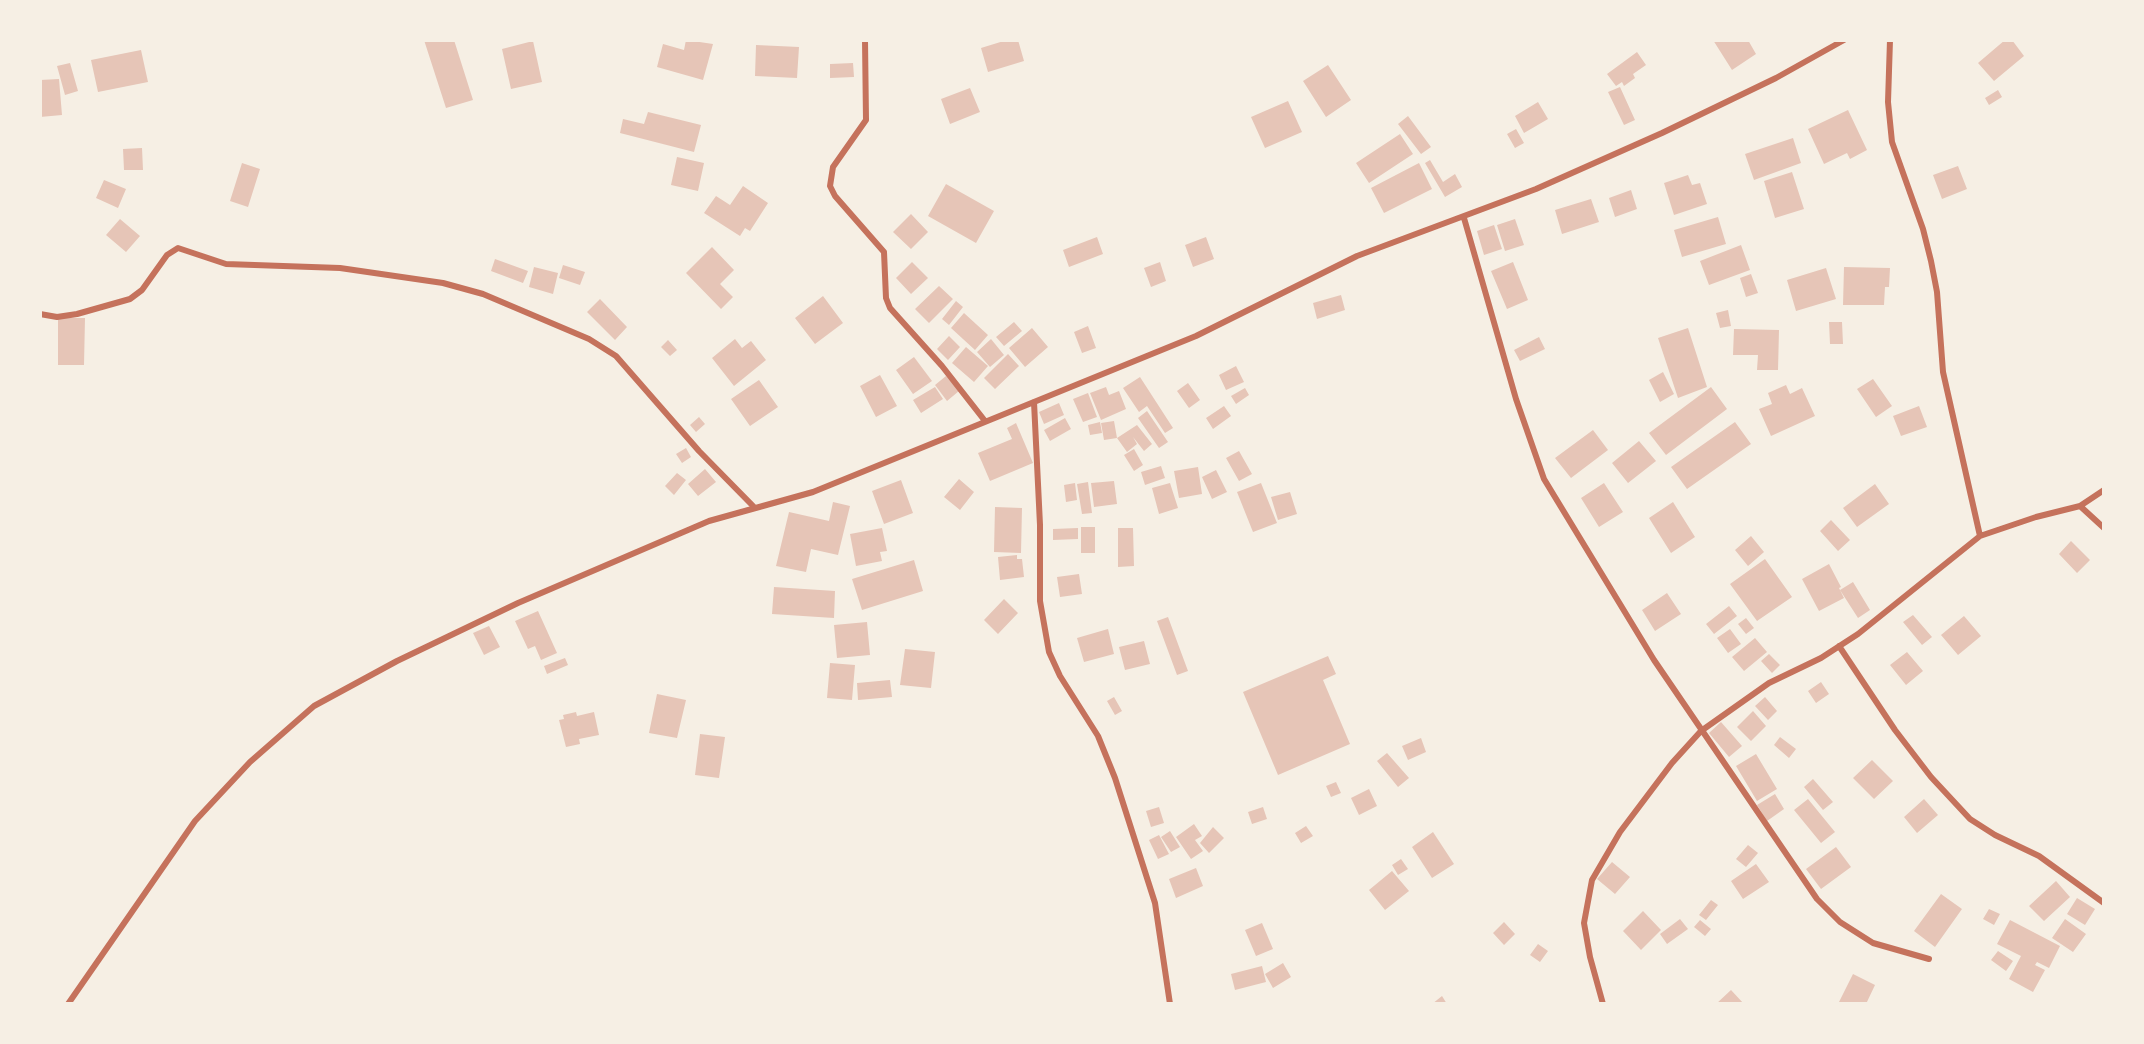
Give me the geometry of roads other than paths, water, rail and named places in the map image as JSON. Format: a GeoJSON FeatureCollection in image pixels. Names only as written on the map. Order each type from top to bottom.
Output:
{"type":"FeatureCollection","features":[{"type":"Feature","properties":{"kind":"street"},"geometry":{"type":"LineString","coordinates":[[865,40],[866,120],[833,167],[830,186],[835,196],[885,252],[886,298],[890,308],[942,366],[985,421]]}},
{"type":"Feature","properties":{"kind":"street"},"geometry":{"type":"LineString","coordinates":[[68,1004],[195,821],[274,739],[314,706],[397,661],[518,603],[709,521],[813,492],[1196,336],[1357,256],[1464,218],[1662,133],[1776,78],[1845,40]]}},
{"type":"Feature","properties":{"kind":"street"},"geometry":{"type":"LineString","coordinates":[[1890,40],[1888,102],[1892,142],[1923,229],[1931,261],[1937,292],[1943,372],[1980,536]]}},
{"type":"Feature","properties":{"kind":"street"},"geometry":{"type":"LineString","coordinates":[[1464,218],[1516,399],[1544,479],[1593,564],[1701,731],[1805,883],[1840,922],[1873,943],[1929,959]]}},
{"type":"Feature","properties":{"kind":"street"},"geometry":{"type":"LineString","coordinates":[[40,314],[57,317],[78,314],[130,299],[142,290],[167,255],[178,248],[226,264],[340,268],[443,284],[483,294],[589,339],[616,356],[699,451],[754,508]]}},
{"type":"Feature","properties":{"kind":"street"},"geometry":{"type":"LineString","coordinates":[[1034,402],[1040,525],[1040,601],[1049,652],[1060,676],[1098,736],[1115,778],[1155,903],[1170,1004]]}},
{"type":"Feature","properties":{"kind":"street"},"geometry":{"type":"LineString","coordinates":[[1603,1004],[1590,957],[1584,923],[1592,880],[1620,832],[1672,763],[1701,731],[1769,683],[1821,658],[1839,646],[1980,536],[2036,517],[2080,506],[2103,490]]}},
{"type":"Feature","properties":{"kind":"street"},"geometry":{"type":"LineString","coordinates":[[2080,506],[2103,528]]}},
{"type":"Feature","properties":{"kind":"street"},"geometry":{"type":"LineString","coordinates":[[1839,646],[1895,730],[1931,777],[1970,819],[1995,835],[2039,856],[2103,903]]}}]}
